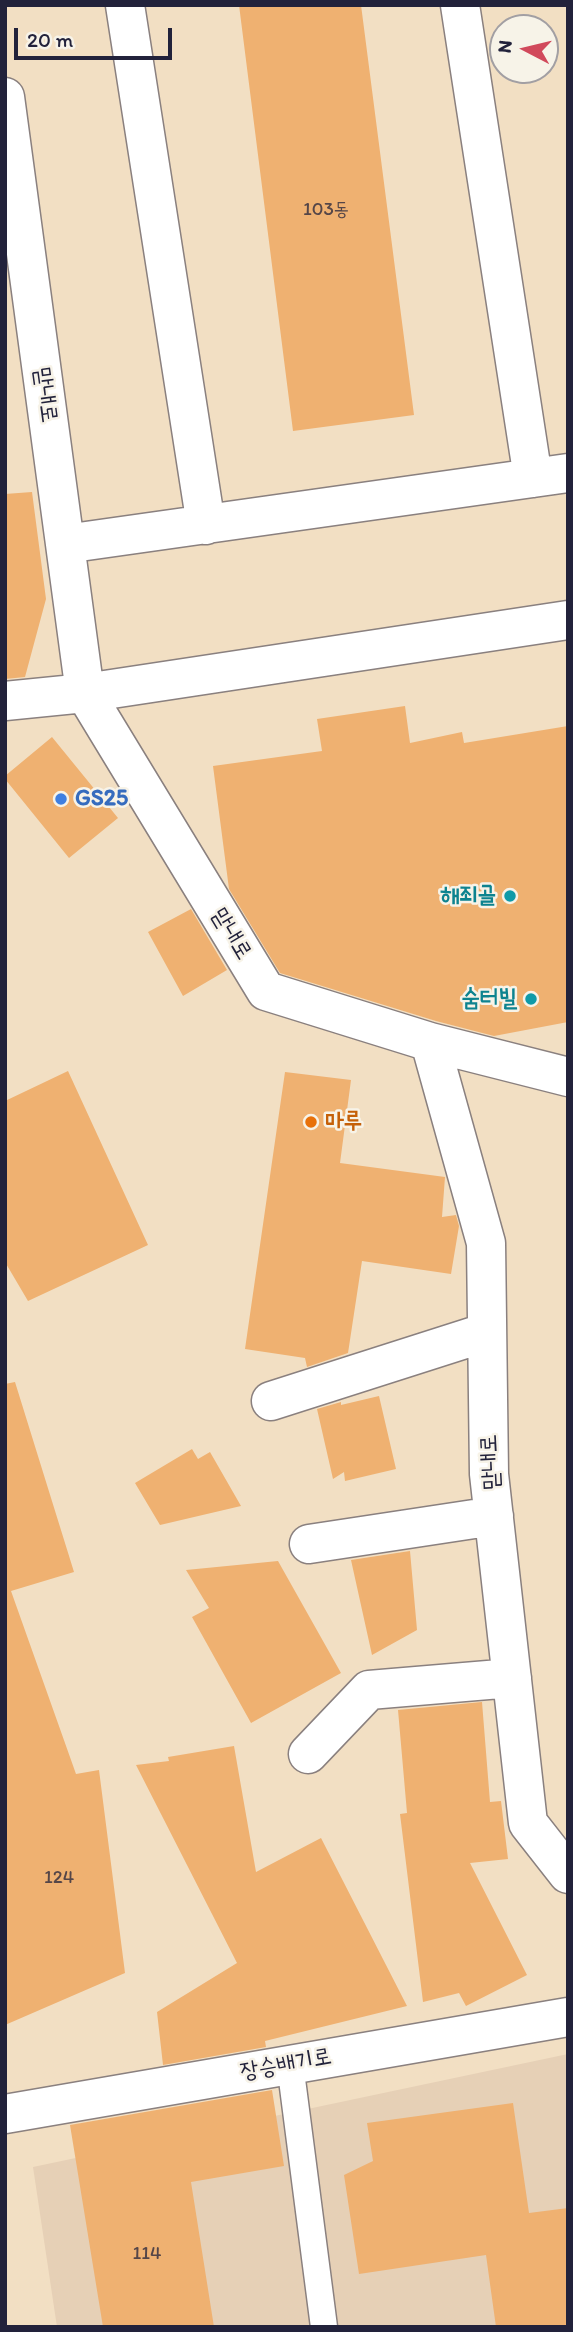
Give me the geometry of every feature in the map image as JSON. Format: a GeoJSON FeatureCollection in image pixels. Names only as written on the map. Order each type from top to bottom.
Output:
{"type":"FeatureCollection","features":[{"type":"Feature","properties":{"kind":"street"},"geometry":{"type":"LineString","coordinates":[[125,5],[206,525]]}},
{"type":"Feature","properties":{"kind":"street"},"geometry":{"type":"LineString","coordinates":[[65,544],[550,475],[460,5]]}},
{"type":"Feature","properties":{"kind":"street","name":"맏내로"},"geometry":{"type":"LineString","coordinates":[[5,97],[85,693],[266,991],[430,1042],[568,1077]]}},
{"type":"Feature","properties":{"kind":"street"},"geometry":{"type":"LineString","coordinates":[[5,701],[85,693],[568,620]]}},
{"type":"Feature","properties":{"kind":"street","name":"맏내로"},"geometry":{"type":"LineString","coordinates":[[430,1042],[486,1243],[489,1474],[528,1823],[568,1874]]}},
{"type":"Feature","properties":{"kind":"street"},"geometry":{"type":"LineString","coordinates":[[271,1401],[487,1332]]}},
{"type":"Feature","properties":{"kind":"street"},"geometry":{"type":"LineString","coordinates":[[309,1544],[494,1516]]}},
{"type":"Feature","properties":{"kind":"street"},"geometry":{"type":"LineString","coordinates":[[309,1754],[369,1690],[512,1678]]}},
{"type":"Feature","properties":{"kind":"street","name":"장승배기로"},"geometry":{"type":"LineString","coordinates":[[5,2115],[568,2018]]}},
{"type":"Feature","properties":{"kind":"lane"},"geometry":{"type":"LineString","coordinates":[[290,2064],[324,2327]]}},
{"type":"Feature","properties":{"kind":"shaded area"},"geometry":{"type":"Polygon","coordinates":[[[568,2054],[568,2327],[57,2327],[33,2167],[568,2054]]]}},
{"type":"Feature","properties":{"kind":"building"},"geometry":{"type":"Polygon","coordinates":[[[239,5],[361,5],[414,415],[293,431],[239,5]]]}},
{"type":"Feature","properties":{"kind":"building"},"geometry":{"type":"Polygon","coordinates":[[[32,492],[46,599],[25,677],[5,679],[5,494],[32,492]]]}},
{"type":"Feature","properties":{"kind":"building"},"geometry":{"type":"Polygon","coordinates":[[[405,706],[410,743],[462,732],[464,743],[568,726],[568,1022],[494,1036],[280,973],[229,889],[213,766],[322,751],[317,719],[405,706]]]}},
{"type":"Feature","properties":{"kind":"building","name":"GS25"},"geometry":{"type":"Polygon","coordinates":[[[52,737],[118,818],[69,858],[5,779],[5,776],[52,737]]]}},
{"type":"Feature","properties":{"kind":"building"},"geometry":{"type":"Polygon","coordinates":[[[191,909],[227,970],[183,996],[148,932],[191,909]]]}},
{"type":"Feature","properties":{"kind":"building"},"geometry":{"type":"Polygon","coordinates":[[[68,1071],[148,1245],[28,1301],[5,1262],[5,1101],[68,1071]]]}},
{"type":"Feature","properties":{"kind":"building"},"geometry":{"type":"Polygon","coordinates":[[[285,1072],[351,1080],[340,1163],[445,1177],[442,1217],[456,1215],[459,1226],[451,1274],[362,1261],[348,1353],[307,1367],[305,1358],[245,1349],[285,1072]]]}},
{"type":"Feature","properties":{"kind":"building"},"geometry":{"type":"Polygon","coordinates":[[[15,1382],[74,1572],[11,1591],[76,1774],[99,1770],[125,1973],[5,2025],[5,1384],[15,1382]]]}},
{"type":"Feature","properties":{"kind":"building"},"geometry":{"type":"Polygon","coordinates":[[[379,1396],[396,1469],[345,1481],[344,1472],[333,1479],[317,1409],[379,1396]]]}},
{"type":"Feature","properties":{"kind":"building"},"geometry":{"type":"Polygon","coordinates":[[[192,1449],[198,1459],[210,1452],[241,1506],[160,1525],[135,1483],[192,1449]]]}},
{"type":"Feature","properties":{"kind":"building"},"geometry":{"type":"Polygon","coordinates":[[[410,1551],[417,1630],[372,1655],[351,1560],[410,1551]]]}},
{"type":"Feature","properties":{"kind":"building"},"geometry":{"type":"Polygon","coordinates":[[[278,1561],[341,1673],[251,1723],[192,1617],[209,1608],[186,1570],[278,1561]]]}},
{"type":"Feature","properties":{"kind":"building"},"geometry":{"type":"Polygon","coordinates":[[[482,1702],[490,1802],[501,1801],[508,1859],[470,1863],[527,1975],[466,2006],[459,1993],[423,2002],[400,1814],[407,1813],[398,1710],[482,1702]]]}},
{"type":"Feature","properties":{"kind":"building"},"geometry":{"type":"Polygon","coordinates":[[[234,1746],[256,1872],[321,1838],[407,2006],[265,2041],[266,2047],[163,2065],[157,2012],[237,1963],[136,1765],[169,1761],[168,1757],[234,1746]]]}},
{"type":"Feature","properties":{"kind":"building"},"geometry":{"type":"Polygon","coordinates":[[[272,2090],[284,2166],[191,2182],[214,2327],[103,2327],[70,2125],[272,2090]]]}},
{"type":"Feature","properties":{"kind":"building"},"geometry":{"type":"Polygon","coordinates":[[[513,2103],[529,2213],[568,2208],[568,2327],[496,2327],[486,2255],[359,2274],[344,2175],[373,2161],[367,2123],[513,2103]]]}},
{"type":"Feature","properties":{"kind":"place","name":"GS25"},"geometry":{"type":"Point","coordinates":[61,799]}},
{"type":"Feature","properties":{"kind":"place","name":"해죄골"},"geometry":{"type":"Point","coordinates":[510,896]}},
{"type":"Feature","properties":{"kind":"place","name":"숨터빌"},"geometry":{"type":"Point","coordinates":[531,999]}},
{"type":"Feature","properties":{"kind":"place","name":"마루"},"geometry":{"type":"Point","coordinates":[311,1122]}}]}
